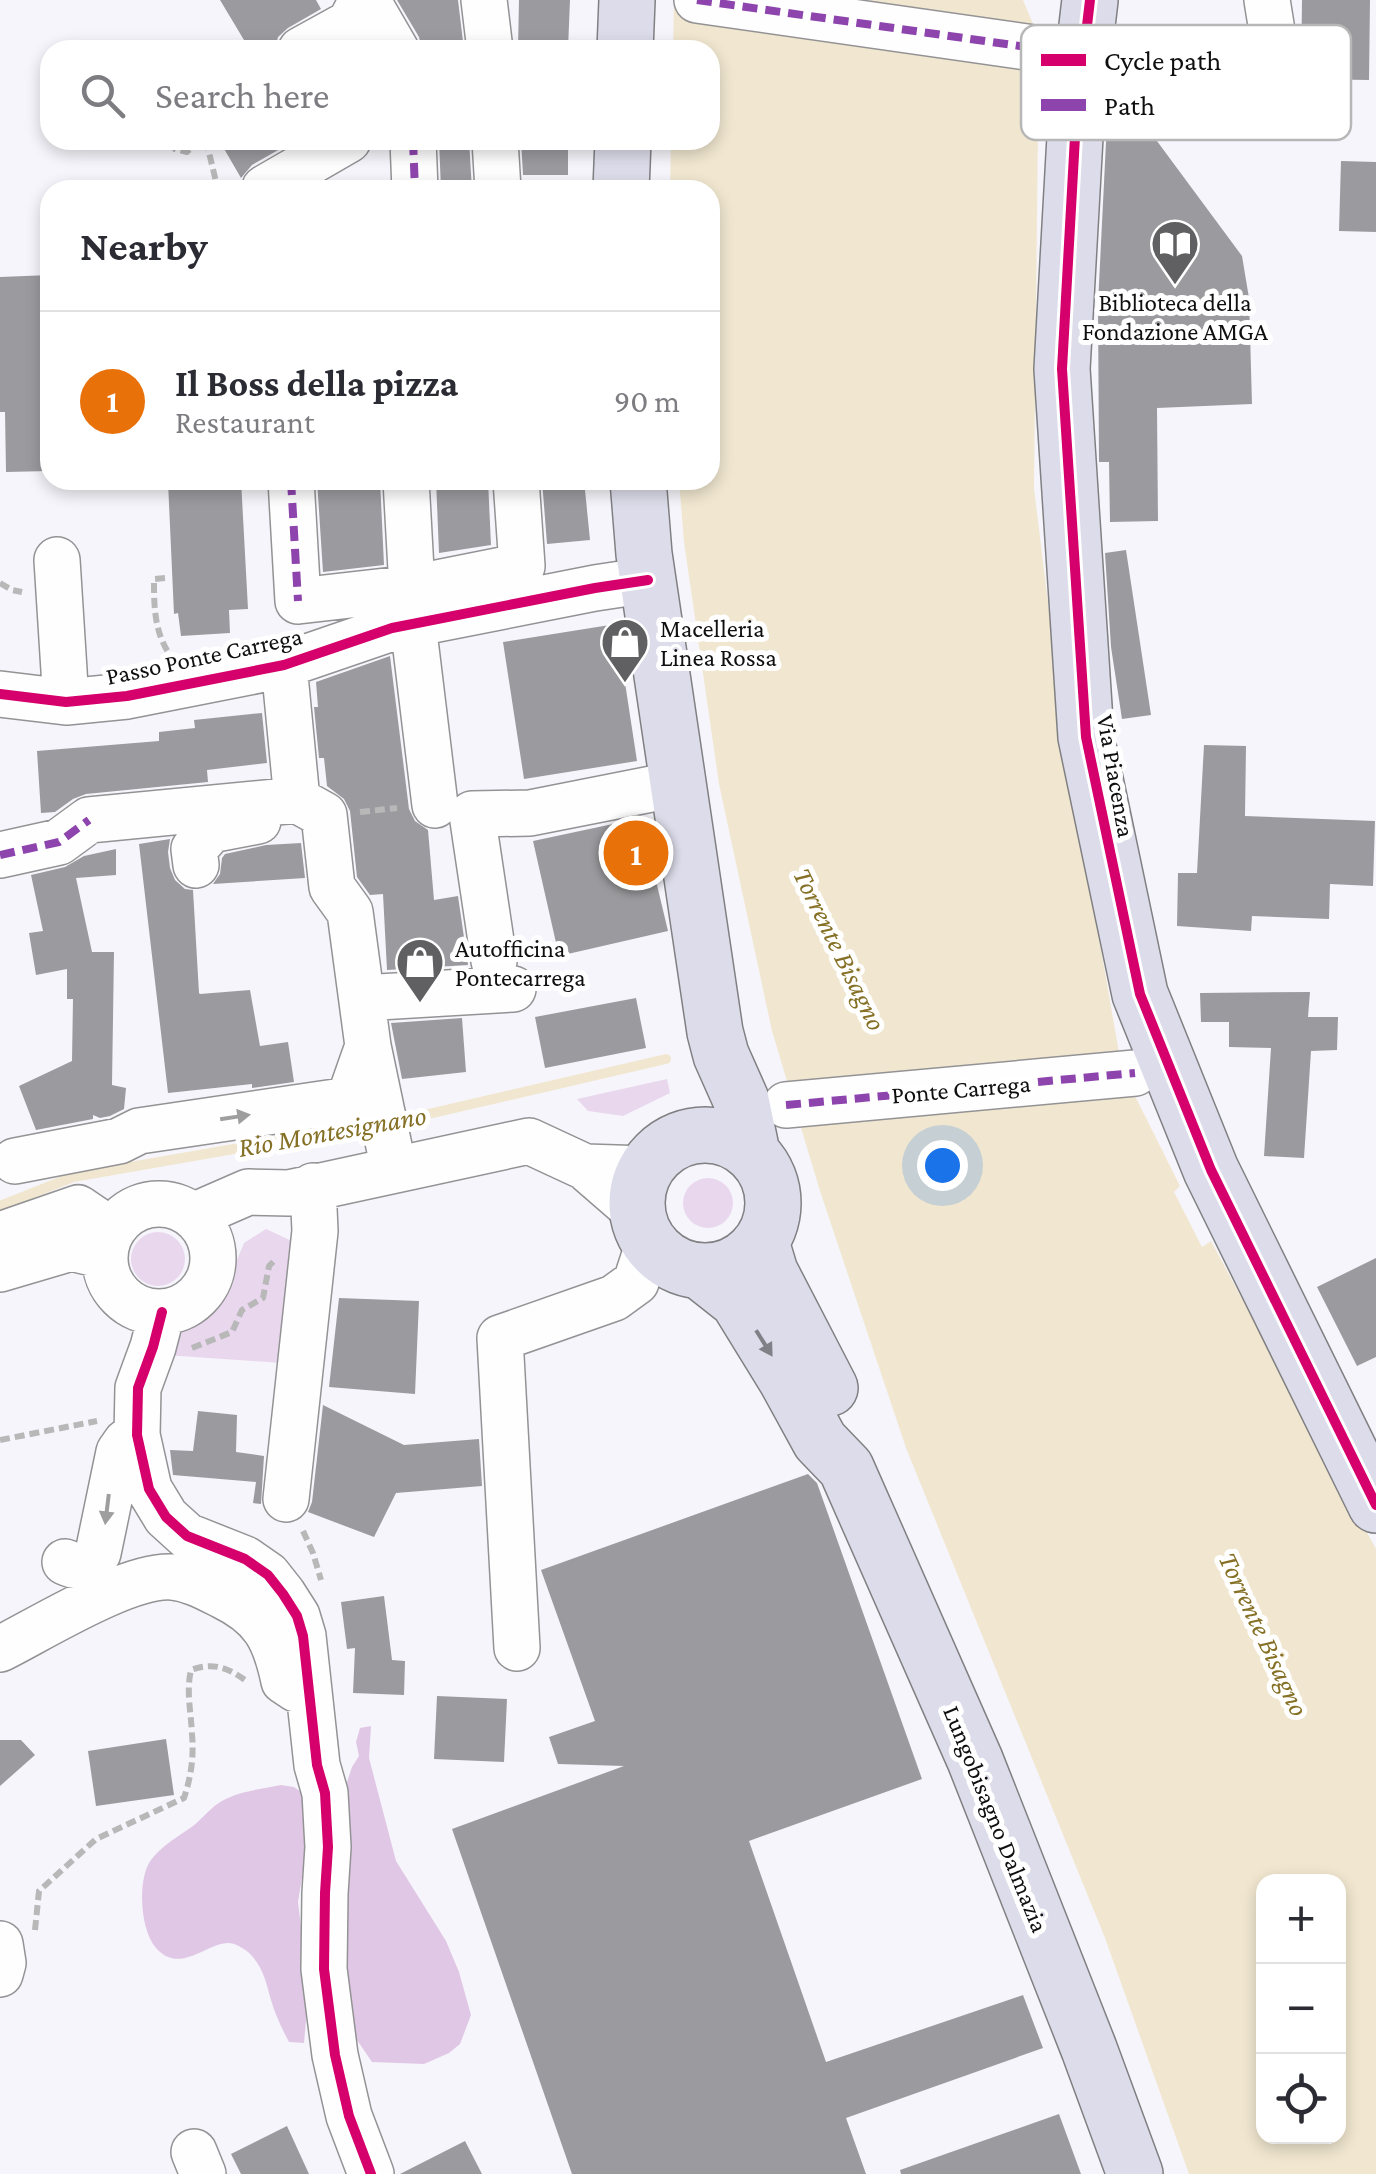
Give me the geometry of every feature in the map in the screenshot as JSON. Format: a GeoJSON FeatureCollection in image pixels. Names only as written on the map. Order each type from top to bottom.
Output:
{"type":"FeatureCollection","features":[{"type":"Feature","properties":{"kind":"main road"},"geometry":{"type":"LineString","coordinates":[[626,40],[627,0]]}},
{"type":"Feature","properties":{"kind":"main road","name":"Via Piacenza"},"geometry":{"type":"LineString","coordinates":[[1087,25],[1090,0]]}},
{"type":"Feature","properties":{"kind":"main road","name":"Via Piacenza"},"geometry":{"type":"LineString","coordinates":[[1075,140],[1062,369],[1086,737],[1131,958],[1151,1025],[1211,1170],[1376,1505]]}},
{"type":"Feature","properties":{"kind":"main road"},"geometry":{"type":"LineString","coordinates":[[622,180],[623,150]]}},
{"type":"Feature","properties":{"kind":"main road"},"geometry":{"type":"LineString","coordinates":[[639,490],[648,580],[716,1032],[741,1100],[752,1154]]}},
{"type":"Feature","properties":{"kind":"main road"},"geometry":{"type":"LineString","coordinates":[[662,1223],[712,1070],[722,1055]]}},
{"type":"Feature","properties":{"kind":"main road"},"geometry":{"type":"LineString","coordinates":[[696,1136],[720,1137],[742,1146],[766,1173],[773,1196],[771,1220],[760,1242],[734,1264],[718,1270],[662,1223],[696,1136]]}},
{"type":"Feature","properties":{"kind":"main road","name":"Lungobisagno Dalmazia"},"geometry":{"type":"LineString","coordinates":[[662,1223],[738,1301],[820,1441],[846,1468],[975,1760],[1135,2174]]}},
{"type":"Feature","properties":{"kind":"main road","name":"Lungobisagno Dalmazia"},"geometry":{"type":"LineString","coordinates":[[760,1242],[770,1272],[830,1388],[846,1435],[846,1468]]}},
{"type":"Feature","properties":{"kind":"street"},"geometry":{"type":"LineString","coordinates":[[318,40],[350,22],[364,0],[390,40]]}},
{"type":"Feature","properties":{"kind":"street"},"geometry":{"type":"LineString","coordinates":[[484,0],[489,40]]}},
{"type":"Feature","properties":{"kind":"street"},"geometry":{"type":"LineString","coordinates":[[697,0],[1021,46]]}},
{"type":"Feature","properties":{"kind":"street"},"geometry":{"type":"LineString","coordinates":[[1267,0],[1271,25]]}},
{"type":"Feature","properties":{"kind":"street"},"geometry":{"type":"LineString","coordinates":[[277,180],[320,150]]}},
{"type":"Feature","properties":{"kind":"street"},"geometry":{"type":"LineString","coordinates":[[413,150],[414,180]]}},
{"type":"Feature","properties":{"kind":"street"},"geometry":{"type":"LineString","coordinates":[[496,150],[497,180]]}},
{"type":"Feature","properties":{"kind":"street"},"geometry":{"type":"LineString","coordinates":[[292,490],[298,601],[413,606],[522,566],[517,490]]}},
{"type":"Feature","properties":{"kind":"street"},"geometry":{"type":"LineString","coordinates":[[407,490],[413,606],[434,806]]}},
{"type":"Feature","properties":{"kind":"street"},"geometry":{"type":"LineString","coordinates":[[57,560],[66,702]]}},
{"type":"Feature","properties":{"kind":"street","name":"Passo Ponte Carrega"},"geometry":{"type":"LineString","coordinates":[[0,694],[66,702],[126,696],[284,665],[392,628],[413,606],[648,580]]}},
{"type":"Feature","properties":{"kind":"street"},"geometry":{"type":"LineString","coordinates":[[284,665],[311,807],[332,887],[350,912],[368,1046],[391,1157]]}},
{"type":"Feature","properties":{"kind":"street"},"geometry":{"type":"LineString","coordinates":[[362,998],[504,975],[472,814],[530,813],[678,784]]}},
{"type":"Feature","properties":{"kind":"street"},"geometry":{"type":"LineString","coordinates":[[0,855],[59,842],[89,820],[311,807]]}},
{"type":"Feature","properties":{"kind":"street"},"geometry":{"type":"LineString","coordinates":[[196,865],[194,849],[210,830],[282,817],[311,807]]}},
{"type":"Feature","properties":{"kind":"street"},"geometry":{"type":"LineString","coordinates":[[146,1338],[111,1284],[92,1224],[30,1159],[119,1142],[139,1131],[349,1100],[368,1046]]}},
{"type":"Feature","properties":{"kind":"street","name":"Ponte Carrega"},"geometry":{"type":"LineString","coordinates":[[786,1105],[1135,1073]]}},
{"type":"Feature","properties":{"kind":"street"},"geometry":{"type":"LineString","coordinates":[[65,1562],[76,1567],[86,1565],[98,1553],[119,1452],[126,1442],[120,1428],[146,1338],[196,1298],[207,1284],[213,1266],[178,1212],[139,1131]]}},
{"type":"Feature","properties":{"kind":"street"},"geometry":{"type":"LineString","coordinates":[[0,1236],[124,1218],[138,1208],[178,1212],[248,1192],[301,1189],[391,1157],[529,1141],[585,1167],[662,1223],[636,1282],[614,1298],[500,1338],[517,1648]]}},
{"type":"Feature","properties":{"kind":"street"},"geometry":{"type":"LineString","coordinates":[[286,1499],[315,1230],[301,1189]]}},
{"type":"Feature","properties":{"kind":"street"},"geometry":{"type":"LineString","coordinates":[[0,1268],[71,1248],[92,1224]]}},
{"type":"Feature","properties":{"kind":"street"},"geometry":{"type":"LineString","coordinates":[[120,1428],[166,1517],[186,1536],[245,1559],[268,1575],[297,1616],[304,1636],[316,1765],[325,1792],[328,1847],[324,1969],[328,2004],[348,2116],[370,2174]]}},
{"type":"Feature","properties":{"kind":"street"},"geometry":{"type":"LineString","coordinates":[[0,1649],[126,1585],[171,1577],[196,1583],[233,1601],[259,1622],[277,1649],[284,1681],[310,1699]]}},
{"type":"Feature","properties":{"kind":"path"},"geometry":{"type":"LineString","coordinates":[[208,150],[216,180]]}},
{"type":"Feature","properties":{"kind":"path"},"geometry":{"type":"LineString","coordinates":[[165,578],[154,579],[156,625],[162,642],[189,682]]}},
{"type":"Feature","properties":{"kind":"path"},"geometry":{"type":"LineString","coordinates":[[311,807],[434,806]]}},
{"type":"Feature","properties":{"kind":"path"},"geometry":{"type":"LineString","coordinates":[[146,1338],[192,1348],[232,1332],[242,1310],[263,1298],[269,1266],[280,1256]]}},
{"type":"Feature","properties":{"kind":"path"},"geometry":{"type":"LineString","coordinates":[[0,1440],[120,1428]]}},
{"type":"Feature","properties":{"kind":"path"},"geometry":{"type":"LineString","coordinates":[[286,1499],[314,1553],[323,1586]]}},
{"type":"Feature","properties":{"kind":"path"},"geometry":{"type":"LineString","coordinates":[[1,1960],[32,1962],[39,1890],[96,1839],[184,1798],[192,1772],[188,1684],[191,1670],[206,1664],[242,1676],[253,1686]]}},
{"type":"Feature","properties":{"kind":"shaded area"},"geometry":{"type":"Polygon","coordinates":[[[667,1079],[670,1093],[623,1116],[588,1111],[577,1099],[667,1079]]]}},
{"type":"Feature","properties":{"kind":"shaded area"},"geometry":{"type":"Polygon","coordinates":[[[708,1178],[726,1185],[733,1203],[726,1221],[708,1228],[690,1221],[683,1203],[690,1185],[708,1178]]]}},
{"type":"Feature","properties":{"kind":"shaded area"},"geometry":{"type":"Polygon","coordinates":[[[266,1229],[294,1242],[282,1363],[165,1355],[171,1331],[198,1318],[225,1289],[244,1243],[266,1229]]]}},
{"type":"Feature","properties":{"kind":"shaded area"},"geometry":{"type":"Polygon","coordinates":[[[158,1232],[177,1240],[185,1259],[177,1278],[158,1286],[139,1278],[131,1259],[139,1240],[158,1232]]]}},
{"type":"Feature","properties":{"kind":"shaded area"},"geometry":{"type":"Polygon","coordinates":[[[371,1726],[369,1758],[396,1861],[446,1941],[471,2015],[460,2044],[424,2064],[372,2062],[357,2040],[340,1972],[343,1794],[359,1756],[356,1742],[360,1728],[371,1726]]]}},
{"type":"Feature","properties":{"kind":"shaded area"},"geometry":{"type":"Polygon","coordinates":[[[281,1785],[304,1794],[309,1834],[298,1902],[306,1969],[304,2043],[289,2042],[263,1974],[248,1952],[228,1943],[184,1958],[165,1956],[146,1929],[142,1904],[147,1868],[165,1846],[222,1801],[281,1785]]]}},
{"type":"Feature","properties":{"kind":"water","name":"Torrente Bisagno"},"geometry":{"type":"Polygon","coordinates":[[[674,0],[1023,0],[1034,25],[1021,25],[1021,140],[1038,140],[1034,488],[1066,750],[1120,1058],[1180,1186],[1174,1192],[1202,1247],[1211,1241],[1376,1549],[1376,2174],[1189,2174],[1105,1938],[906,1448],[820,1191],[772,1031],[719,784],[684,542],[680,490],[720,490],[720,180],[670,180],[671,150],[720,150],[720,40],[673,40],[674,0]]]}},
{"type":"Feature","properties":{"kind":"building"},"geometry":{"type":"Polygon","coordinates":[[[220,0],[316,0],[321,9],[288,28],[277,40],[244,40],[220,0]]]}},
{"type":"Feature","properties":{"kind":"building"},"geometry":{"type":"Polygon","coordinates":[[[397,0],[458,0],[463,40],[419,37],[397,0]]]}},
{"type":"Feature","properties":{"kind":"building"},"geometry":{"type":"Polygon","coordinates":[[[519,0],[570,0],[568,40],[518,40],[519,0]]]}},
{"type":"Feature","properties":{"kind":"building"},"geometry":{"type":"Polygon","coordinates":[[[1302,0],[1370,0],[1369,80],[1351,80],[1351,25],[1302,25],[1302,0]]]}},
{"type":"Feature","properties":{"kind":"building"},"geometry":{"type":"Polygon","coordinates":[[[1106,140],[1156,140],[1242,256],[1249,298],[1252,404],[1157,408],[1158,521],[1110,522],[1109,462],[1099,462],[1098,304],[1106,140]]]}},
{"type":"Feature","properties":{"kind":"building"},"geometry":{"type":"Polygon","coordinates":[[[225,150],[278,150],[252,165],[241,178],[225,150]]]}},
{"type":"Feature","properties":{"kind":"building"},"geometry":{"type":"Polygon","coordinates":[[[439,150],[470,150],[471,180],[441,180],[439,150]]]}},
{"type":"Feature","properties":{"kind":"building"},"geometry":{"type":"Polygon","coordinates":[[[522,150],[568,150],[568,175],[523,175],[522,150]]]}},
{"type":"Feature","properties":{"kind":"building"},"geometry":{"type":"Polygon","coordinates":[[[1341,161],[1376,162],[1376,232],[1339,231],[1341,161]]]}},
{"type":"Feature","properties":{"kind":"building"},"geometry":{"type":"Polygon","coordinates":[[[40,275],[40,471],[6,472],[5,412],[0,412],[0,277],[40,275]]]}},
{"type":"Feature","properties":{"kind":"building"},"geometry":{"type":"Polygon","coordinates":[[[168,490],[242,490],[248,609],[229,610],[230,633],[181,636],[178,613],[174,614],[168,490]]]}},
{"type":"Feature","properties":{"kind":"building"},"geometry":{"type":"Polygon","coordinates":[[[318,490],[380,490],[384,565],[323,572],[318,490]]]}},
{"type":"Feature","properties":{"kind":"building"},"geometry":{"type":"Polygon","coordinates":[[[436,490],[488,490],[491,545],[439,553],[436,490]]]}},
{"type":"Feature","properties":{"kind":"building"},"geometry":{"type":"Polygon","coordinates":[[[543,490],[585,490],[590,540],[547,544],[543,490]]]}},
{"type":"Feature","properties":{"kind":"building"},"geometry":{"type":"Polygon","coordinates":[[[1126,550],[1151,715],[1122,719],[1111,647],[1105,553],[1126,550]]]}},
{"type":"Feature","properties":{"kind":"building"},"geometry":{"type":"Polygon","coordinates":[[[616,624],[637,761],[524,779],[503,642],[616,624]]]}},
{"type":"Feature","properties":{"kind":"building"},"geometry":{"type":"Polygon","coordinates":[[[390,656],[409,809],[415,821],[428,830],[434,900],[458,896],[468,965],[387,970],[383,894],[370,895],[357,877],[350,811],[344,799],[327,786],[324,758],[319,758],[316,682],[390,656]]]}},
{"type":"Feature","properties":{"kind":"building"},"geometry":{"type":"Polygon","coordinates":[[[262,713],[267,763],[207,770],[208,782],[86,794],[55,812],[41,813],[37,751],[159,741],[159,732],[195,728],[194,720],[262,713]]]}},
{"type":"Feature","properties":{"kind":"building"},"geometry":{"type":"Polygon","coordinates":[[[1204,745],[1246,746],[1245,816],[1375,821],[1373,886],[1330,884],[1329,919],[1252,916],[1251,931],[1177,926],[1178,873],[1197,873],[1204,745]]]}},
{"type":"Feature","properties":{"kind":"building"},"geometry":{"type":"Polygon","coordinates":[[[641,818],[668,931],[559,956],[533,841],[641,818]]]}},
{"type":"Feature","properties":{"kind":"building"},"geometry":{"type":"Polygon","coordinates":[[[170,839],[168,852],[175,880],[185,889],[193,890],[199,993],[250,990],[260,1046],[288,1042],[294,1082],[168,1093],[139,844],[170,839]]]}},
{"type":"Feature","properties":{"kind":"building"},"geometry":{"type":"Polygon","coordinates":[[[301,843],[305,878],[213,884],[225,854],[266,845],[301,843]]]}},
{"type":"Feature","properties":{"kind":"building"},"geometry":{"type":"Polygon","coordinates":[[[116,849],[116,875],[76,878],[92,952],[114,952],[112,1085],[126,1088],[124,1109],[110,1116],[93,1115],[93,1119],[36,1130],[19,1086],[72,1061],[73,999],[67,999],[67,969],[36,975],[29,933],[43,931],[31,875],[116,849]]]}},
{"type":"Feature","properties":{"kind":"building"},"geometry":{"type":"Polygon","coordinates":[[[1310,992],[1308,1017],[1338,1017],[1337,1050],[1311,1051],[1304,1158],[1264,1156],[1271,1048],[1229,1047],[1229,1022],[1201,1022],[1200,993],[1310,992]]]}},
{"type":"Feature","properties":{"kind":"building"},"geometry":{"type":"Polygon","coordinates":[[[636,998],[646,1048],[545,1068],[535,1017],[636,998]]]}},
{"type":"Feature","properties":{"kind":"building"},"geometry":{"type":"Polygon","coordinates":[[[462,1018],[466,1072],[402,1079],[391,1023],[462,1018]]]}},
{"type":"Feature","properties":{"kind":"building"},"geometry":{"type":"Polygon","coordinates":[[[1376,1258],[1376,1357],[1357,1366],[1317,1287],[1376,1258]]]}},
{"type":"Feature","properties":{"kind":"building"},"geometry":{"type":"Polygon","coordinates":[[[339,1298],[419,1301],[415,1394],[329,1387],[339,1298]]]}},
{"type":"Feature","properties":{"kind":"building"},"geometry":{"type":"Polygon","coordinates":[[[323,1405],[404,1445],[479,1439],[482,1486],[396,1493],[374,1537],[308,1512],[323,1405]]]}},
{"type":"Feature","properties":{"kind":"building"},"geometry":{"type":"Polygon","coordinates":[[[198,1411],[237,1415],[236,1452],[264,1456],[261,1504],[253,1503],[256,1482],[173,1475],[170,1450],[193,1451],[198,1411]]]}},
{"type":"Feature","properties":{"kind":"building"},"geometry":{"type":"Polygon","coordinates":[[[808,1474],[817,1483],[922,1779],[749,1841],[826,2062],[1023,1995],[1043,2048],[846,2118],[866,2174],[572,2174],[452,1829],[624,1766],[558,1764],[549,1737],[595,1721],[541,1570],[808,1474]]]}},
{"type":"Feature","properties":{"kind":"building"},"geometry":{"type":"Polygon","coordinates":[[[384,1596],[392,1660],[405,1661],[404,1695],[353,1693],[355,1648],[347,1649],[341,1602],[384,1596]]]}},
{"type":"Feature","properties":{"kind":"building"},"geometry":{"type":"Polygon","coordinates":[[[437,1696],[507,1699],[504,1762],[434,1759],[437,1696]]]}},
{"type":"Feature","properties":{"kind":"building"},"geometry":{"type":"Polygon","coordinates":[[[166,1739],[174,1795],[96,1806],[88,1751],[166,1739]]]}},
{"type":"Feature","properties":{"kind":"building"},"geometry":{"type":"Polygon","coordinates":[[[0,1740],[21,1740],[35,1755],[0,1786],[0,1740]]]}},
{"type":"Feature","properties":{"kind":"building"},"geometry":{"type":"Polygon","coordinates":[[[1059,2114],[1081,2174],[901,2174],[900,2170],[1059,2114]]]}},
{"type":"Feature","properties":{"kind":"building"},"geometry":{"type":"Polygon","coordinates":[[[287,2126],[309,2174],[241,2174],[231,2154],[287,2126]]]}},
{"type":"Feature","properties":{"kind":"building"},"geometry":{"type":"Polygon","coordinates":[[[465,2141],[482,2174],[400,2174],[465,2141]]]}},
{"type":"Feature","properties":{"kind":"waterway","name":"Rio Montesignano"},"geometry":{"type":"LineString","coordinates":[[394,1122],[666,1059]]}},
{"type":"Feature","properties":{"kind":"waterway","name":"Rio Montesignano"},"geometry":{"type":"LineString","coordinates":[[0,1206],[73,1177],[372,1125]]}},
{"type":"Feature","properties":{"kind":"marked path"},"geometry":{"type":"LineString","coordinates":[[697,0],[1021,46]]}},
{"type":"Feature","properties":{"kind":"marked path"},"geometry":{"type":"LineString","coordinates":[[413,150],[415,180]]}},
{"type":"Feature","properties":{"kind":"marked path"},"geometry":{"type":"LineString","coordinates":[[292,490],[298,601]]}},
{"type":"Feature","properties":{"kind":"marked path"},"geometry":{"type":"LineString","coordinates":[[0,855],[59,842],[89,820]]}},
{"type":"Feature","properties":{"kind":"marked path"},"geometry":{"type":"LineString","coordinates":[[786,1105],[1135,1073]]}},
{"type":"Feature","properties":{"kind":"cycle path"},"geometry":{"type":"LineString","coordinates":[[1087,25],[1090,0]]}},
{"type":"Feature","properties":{"kind":"cycle path"},"geometry":{"type":"LineString","coordinates":[[1075,140],[1062,369],[1086,737],[1140,994],[1211,1170],[1376,1505]]}},
{"type":"Feature","properties":{"kind":"cycle path"},"geometry":{"type":"LineString","coordinates":[[0,694],[66,702],[127,696],[284,665],[392,628],[648,580]]}},
{"type":"Feature","properties":{"kind":"cycle path"},"geometry":{"type":"LineString","coordinates":[[162,1312],[138,1388],[137,1435],[149,1489],[166,1517],[187,1536],[245,1559],[268,1575],[297,1616],[303,1636],[317,1765],[325,1793],[328,1847],[324,1969],[335,2055],[349,2116],[371,2174]]}},
{"type":"Feature","properties":{"kind":"place","name":"Biblioteca della Fondazione AMGA"},"geometry":{"type":"Point","coordinates":[1175,286]}},
{"type":"Feature","properties":{"kind":"place","name":"Macelleria Linea Rossa"},"geometry":{"type":"Point","coordinates":[625,684]}},
{"type":"Feature","properties":{"kind":"place","name":"Il Boss della pizza"},"geometry":{"type":"Point","coordinates":[636,853]}},
{"type":"Feature","properties":{"kind":"place","name":"Autofficina Pontecarrega"},"geometry":{"type":"Point","coordinates":[420,1004]}}]}
